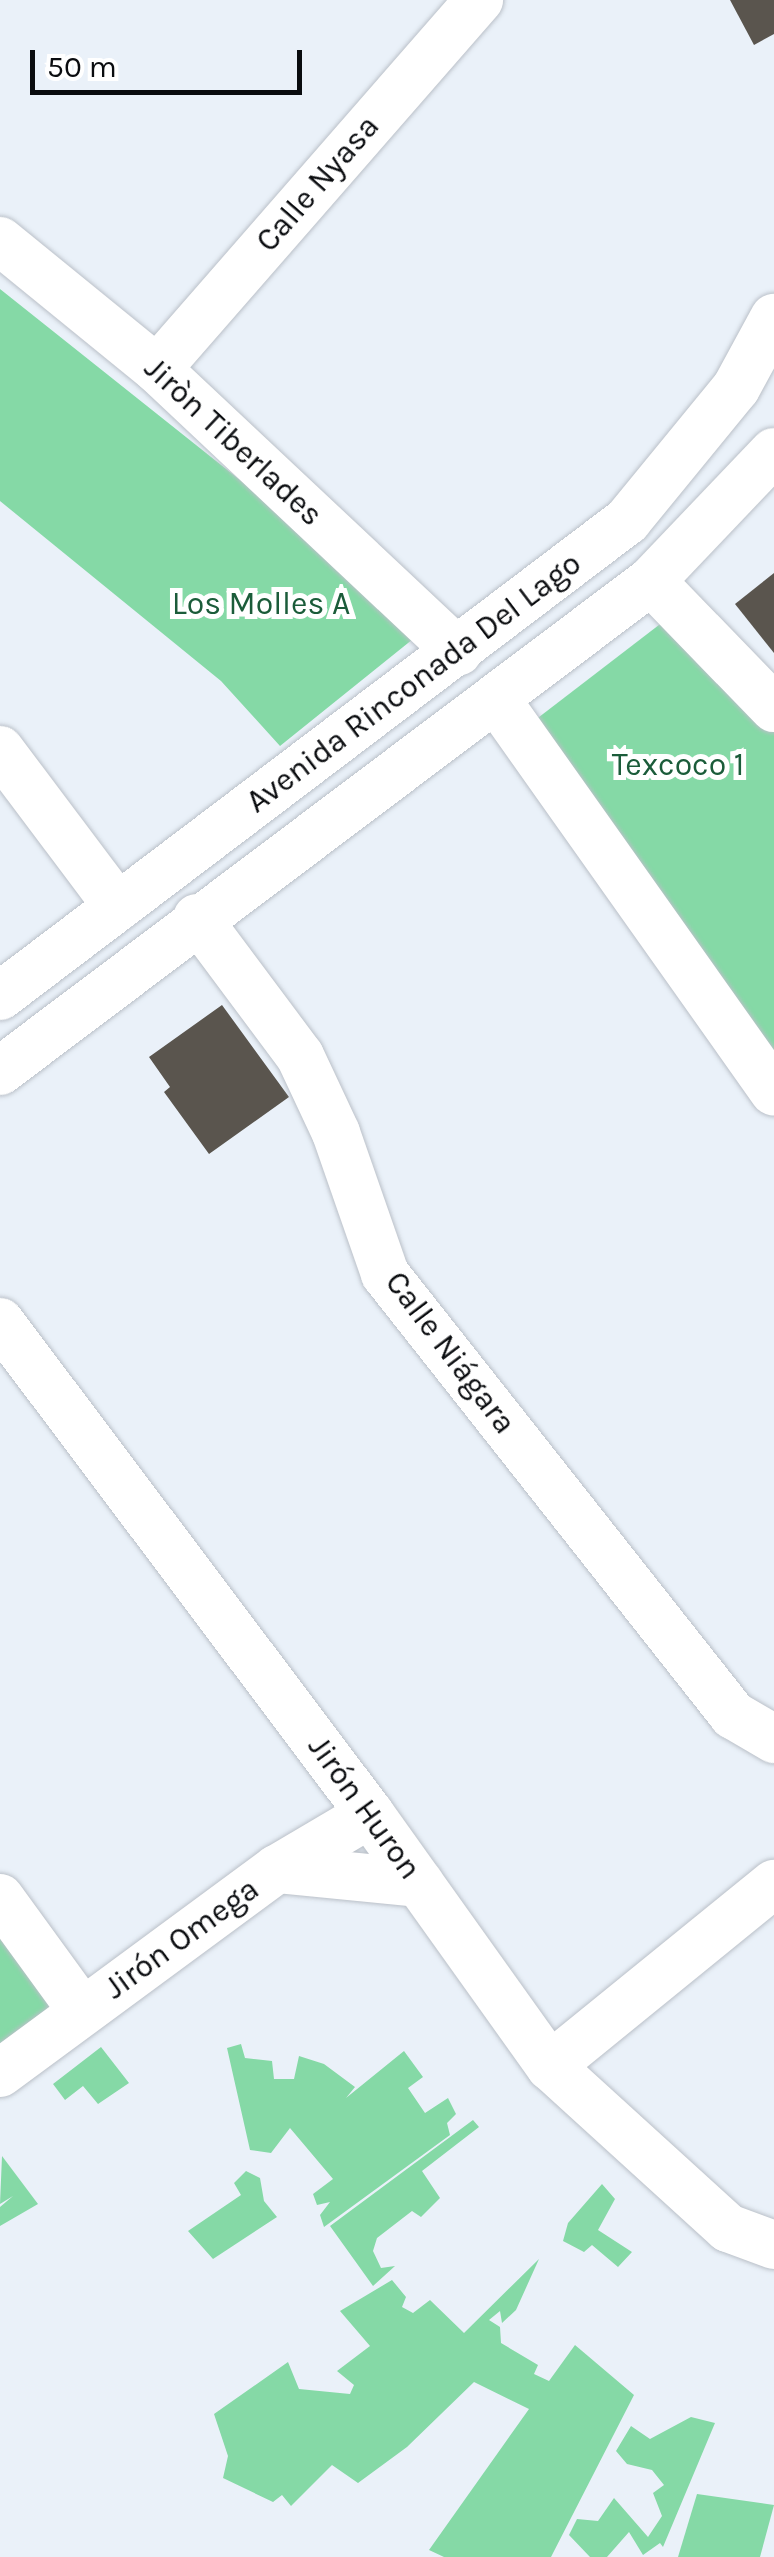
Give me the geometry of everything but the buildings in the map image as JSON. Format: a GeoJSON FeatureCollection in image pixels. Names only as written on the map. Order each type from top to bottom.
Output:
{"type":"FeatureCollection","features":[{"type":"Feature","properties":{"kind":"street","name":"Calle Nyasa"},"geometry":{"type":"LineString","coordinates":[[157,370],[479,0]]}},
{"type":"Feature","properties":{"kind":"street","name":"Jiròn Tiberlades"},"geometry":{"type":"LineString","coordinates":[[0,240],[157,370],[458,652]]}},
{"type":"Feature","properties":{"kind":"street","name":"Avenida Rinconada Del Lago"},"geometry":{"type":"LineString","coordinates":[[0,996],[627,521],[736,388],[774,318]]}},
{"type":"Feature","properties":{"kind":"street","name":"Avenida Rinconada Del Lago"},"geometry":{"type":"LineString","coordinates":[[0,1071],[197,918],[651,581],[774,452]]}},
{"type":"Feature","properties":{"kind":"street"},"geometry":{"type":"LineString","coordinates":[[651,581],[774,708]]}},
{"type":"Feature","properties":{"kind":"street"},"geometry":{"type":"LineString","coordinates":[[496,699],[774,1092]]}},
{"type":"Feature","properties":{"kind":"street"},"geometry":{"type":"LineString","coordinates":[[0,750],[118,907]]}},
{"type":"Feature","properties":{"kind":"street","name":"Calle Niágara"},"geometry":{"type":"LineString","coordinates":[[197,918],[300,1056],[336,1133],[386,1274],[733,1715],[774,1739]]}},
{"type":"Feature","properties":{"kind":"street","name":"Jirón Huron"},"geometry":{"type":"LineString","coordinates":[[0,1322],[370,1814],[550,2066],[728,2228],[774,2244]]}},
{"type":"Feature","properties":{"kind":"street","name":"Jirón Omega"},"geometry":{"type":"LineString","coordinates":[[0,2073],[277,1869],[370,1814]]}},
{"type":"Feature","properties":{"kind":"street"},"geometry":{"type":"LineString","coordinates":[[277,1869],[419,1883]]}},
{"type":"Feature","properties":{"kind":"street"},"geometry":{"type":"LineString","coordinates":[[550,2066],[770,1892]]}},
{"type":"Feature","properties":{"kind":"street"},"geometry":{"type":"LineString","coordinates":[[0,1898],[82,2010]]}},
{"type":"Feature","properties":{"kind":"green space","name":"Los Molles A"},"geometry":{"type":"Polygon","coordinates":[[[0,289],[329,551],[413,639],[280,746],[221,681],[0,501],[0,289]]]}},
{"type":"Feature","properties":{"kind":"green space","name":"Texcoco 1"},"geometry":{"type":"Polygon","coordinates":[[[668,618],[774,725],[774,1059],[530,724],[668,618]]]}},
{"type":"Feature","properties":{"kind":"green space"},"geometry":{"type":"Polygon","coordinates":[[[0,1930],[54,2005],[0,2044],[0,1930]]]}},
{"type":"Feature","properties":{"kind":"green space"},"geometry":{"type":"Polygon","coordinates":[[[241,2044],[245,2058],[272,2061],[274,2079],[294,2079],[299,2056],[324,2064],[355,2087],[346,2098],[404,2051],[423,2077],[408,2088],[425,2113],[448,2098],[456,2114],[447,2123],[450,2135],[324,2227],[320,2215],[330,2202],[317,2205],[313,2194],[333,2179],[290,2128],[271,2153],[250,2150],[227,2048],[241,2044]]]}},
{"type":"Feature","properties":{"kind":"green space"},"geometry":{"type":"Polygon","coordinates":[[[101,2047],[129,2083],[98,2104],[83,2086],[65,2100],[53,2084],[101,2047]]]}},
{"type":"Feature","properties":{"kind":"green space"},"geometry":{"type":"Polygon","coordinates":[[[473,2120],[479,2127],[422,2171],[440,2198],[421,2217],[412,2211],[377,2238],[373,2251],[381,2268],[395,2266],[373,2286],[330,2226],[473,2120]]]}},
{"type":"Feature","properties":{"kind":"green space"},"geometry":{"type":"Polygon","coordinates":[[[2,2156],[38,2204],[0,2226],[0,2207],[13,2196],[0,2204],[2,2156]]]}},
{"type":"Feature","properties":{"kind":"green space"},"geometry":{"type":"Polygon","coordinates":[[[246,2171],[260,2178],[264,2201],[277,2217],[213,2259],[188,2231],[241,2195],[234,2183],[246,2171]]]}},
{"type":"Feature","properties":{"kind":"green space"},"geometry":{"type":"Polygon","coordinates":[[[602,2184],[615,2199],[598,2230],[632,2252],[618,2267],[592,2245],[584,2252],[563,2241],[568,2223],[602,2184]]]}},
{"type":"Feature","properties":{"kind":"green space"},"geometry":{"type":"Polygon","coordinates":[[[539,2259],[516,2310],[502,2323],[500,2311],[489,2320],[500,2327],[501,2343],[538,2365],[534,2374],[549,2381],[575,2345],[634,2395],[551,2557],[444,2557],[429,2550],[529,2409],[474,2382],[407,2447],[358,2483],[332,2465],[291,2506],[282,2495],[273,2502],[223,2478],[228,2456],[214,2414],[288,2362],[299,2389],[350,2394],[354,2385],[337,2371],[370,2346],[340,2311],[392,2280],[406,2297],[402,2307],[413,2313],[430,2300],[464,2333],[539,2259]]]}},
{"type":"Feature","properties":{"kind":"green space"},"geometry":{"type":"Polygon","coordinates":[[[691,2417],[715,2423],[663,2547],[660,2543],[643,2555],[629,2532],[607,2557],[590,2557],[569,2535],[577,2519],[598,2521],[614,2498],[648,2537],[662,2516],[653,2493],[664,2485],[652,2470],[627,2464],[616,2451],[631,2426],[650,2439],[691,2417]]]}},
{"type":"Feature","properties":{"kind":"green space"},"geometry":{"type":"Polygon","coordinates":[[[697,2494],[774,2505],[760,2557],[678,2557],[697,2494]]]}}]}
